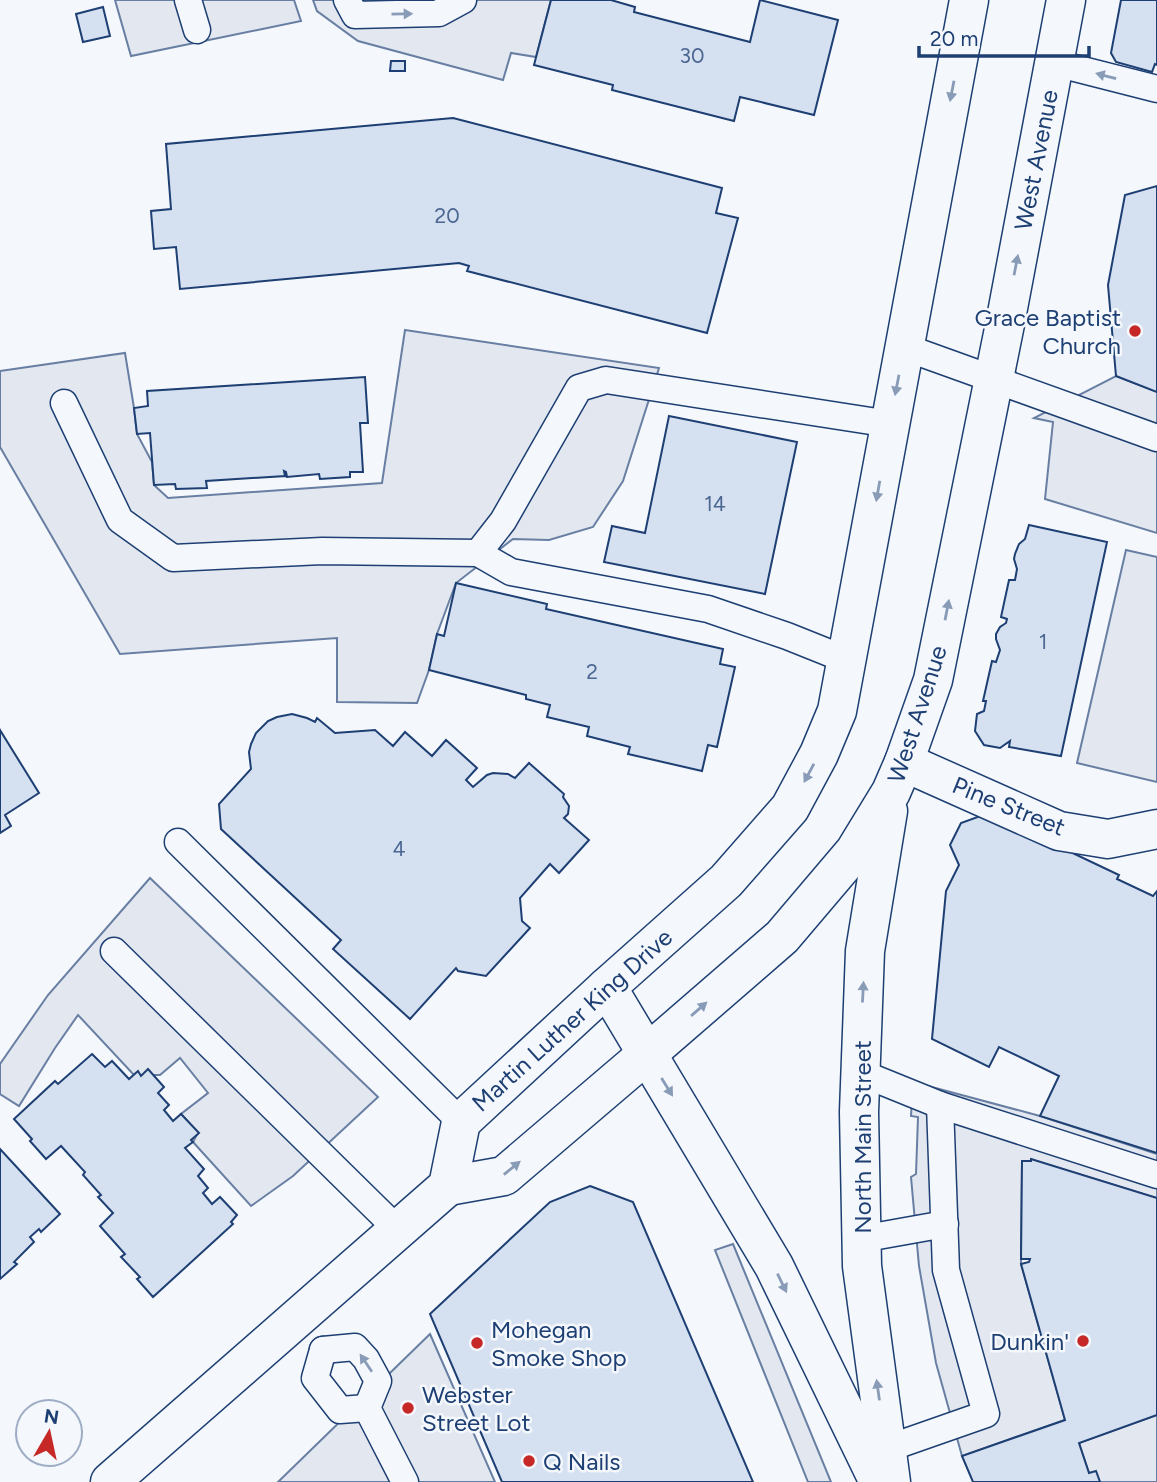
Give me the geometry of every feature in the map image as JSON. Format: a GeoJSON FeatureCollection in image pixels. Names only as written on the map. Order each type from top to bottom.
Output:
{"type":"FeatureCollection","features":[{"type":"Feature","properties":{"kind":"main road"},"geometry":{"type":"LineString","coordinates":[[847,660],[969,0]]}},
{"type":"Feature","properties":{"kind":"main road","name":"West Avenue"},"geometry":{"type":"LineString","coordinates":[[448,1186],[504,1176],[782,937],[855,851],[898,777],[933,680],[1066,0]]}},
{"type":"Feature","properties":{"kind":"main road","name":"Martin Luther King Drive"},"geometry":{"type":"LineString","coordinates":[[448,1186],[461,1122],[726,881],[790,808],[819,754],[837,711],[847,660]]}},
{"type":"Feature","properties":{"kind":"main road","name":"Pine Street"},"geometry":{"type":"LineString","coordinates":[[898,777],[1059,831],[1108,839],[1157,828]]}},
{"type":"Feature","properties":{"kind":"main road","name":"North Main Street"},"geometry":{"type":"LineString","coordinates":[[885,1471],[862,1266],[859,1112],[865,951],[898,777]]}},
{"type":"Feature","properties":{"kind":"main road"},"geometry":{"type":"LineString","coordinates":[[607,987],[774,1266],[885,1471]]}},
{"type":"Feature","properties":{"kind":"main road"},"geometry":{"type":"LineString","coordinates":[[110,1482],[448,1186]]}},
{"type":"Feature","properties":{"kind":"lane"},"geometry":{"type":"LineString","coordinates":[[188,0],[197,30]]}},
{"type":"Feature","properties":{"kind":"lane"},"geometry":{"type":"LineString","coordinates":[[346,0],[355,15],[439,13],[463,0]]}},
{"type":"Feature","properties":{"kind":"lane"},"geometry":{"type":"LineString","coordinates":[[1055,63],[1157,89]]}},
{"type":"Feature","properties":{"kind":"lane"},"geometry":{"type":"LineString","coordinates":[[904,347],[1157,438]]}},
{"type":"Feature","properties":{"kind":"lane"},"geometry":{"type":"LineString","coordinates":[[478,554],[503,521],[579,388],[606,380],[890,424]]}},
{"type":"Feature","properties":{"kind":"lane"},"geometry":{"type":"LineString","coordinates":[[64,403],[120,520],[173,558],[322,551],[478,554],[511,572],[708,609],[788,636],[847,660]]}},
{"type":"Feature","properties":{"kind":"lane"},"geometry":{"type":"LineString","coordinates":[[178,842],[461,1122]]}},
{"type":"Feature","properties":{"kind":"lane"},"geometry":{"type":"LineString","coordinates":[[114,951],[398,1230]]}},
{"type":"Feature","properties":{"kind":"lane"},"geometry":{"type":"LineString","coordinates":[[861,1073],[940,1105],[1157,1175]]}},
{"type":"Feature","properties":{"kind":"lane"},"geometry":{"type":"LineString","coordinates":[[885,1471],[986,1414],[946,1270],[940,1105]]}},
{"type":"Feature","properties":{"kind":"lane"},"geometry":{"type":"LineString","coordinates":[[861,1239],[945,1224]]}},
{"type":"Feature","properties":{"kind":"lane"},"geometry":{"type":"LineString","coordinates":[[298,1317],[323,1350]]}},
{"type":"Feature","properties":{"kind":"lane"},"geometry":{"type":"LineString","coordinates":[[323,1350],[355,1347],[366,1359],[378,1381],[366,1408]]}},
{"type":"Feature","properties":{"kind":"lane"},"geometry":{"type":"LineString","coordinates":[[323,1350],[315,1378],[340,1409],[366,1408]]}},
{"type":"Feature","properties":{"kind":"lane"},"geometry":{"type":"LineString","coordinates":[[366,1408],[405,1482]]}},
{"type":"Feature","properties":{"kind":"shaded area"},"geometry":{"type":"Polygon","coordinates":[[[115,0],[294,0],[301,21],[131,56],[115,0]]]}},
{"type":"Feature","properties":{"kind":"shaded area"},"geometry":{"type":"Polygon","coordinates":[[[313,0],[551,0],[536,57],[511,53],[503,80],[358,41],[317,11],[313,0]]]}},
{"type":"Feature","properties":{"kind":"shaded area"},"geometry":{"type":"Polygon","coordinates":[[[405,330],[659,368],[623,481],[593,527],[549,540],[513,539],[456,583],[437,634],[429,670],[417,703],[337,702],[337,638],[120,654],[0,447],[0,371],[125,353],[137,434],[152,462],[154,485],[168,498],[382,483],[405,330]]]}},
{"type":"Feature","properties":{"kind":"shaded area"},"geometry":{"type":"Polygon","coordinates":[[[1116,376],[1157,392],[1157,533],[1045,499],[1053,422],[1034,418],[1116,376]]]}},
{"type":"Feature","properties":{"kind":"shaded area"},"geometry":{"type":"Polygon","coordinates":[[[1126,550],[1157,557],[1157,782],[1077,763],[1126,550]]]}},
{"type":"Feature","properties":{"kind":"shaded area"},"geometry":{"type":"Polygon","coordinates":[[[150,878],[378,1097],[293,1176],[251,1206],[193,1142],[198,1133],[181,1114],[208,1093],[180,1058],[160,1075],[134,1075],[78,1015],[19,1106],[0,1094],[0,1064],[48,995],[150,878]]]}},
{"type":"Feature","properties":{"kind":"shaded area"},"geometry":{"type":"Polygon","coordinates":[[[913,1082],[1040,1116],[1157,1154],[1157,1198],[1032,1160],[1022,1161],[1021,1264],[1065,1420],[962,1456],[936,1363],[919,1266],[911,1177],[916,1174],[918,1117],[911,1116],[913,1082]]]}},
{"type":"Feature","properties":{"kind":"shaded area"},"geometry":{"type":"Polygon","coordinates":[[[733,1244],[831,1482],[808,1482],[715,1250],[733,1244]]]}},
{"type":"Feature","properties":{"kind":"shaded area","name":"Webster Street Lot"},"geometry":{"type":"Polygon","coordinates":[[[430,1334],[495,1482],[278,1482],[430,1334]]]}},
{"type":"Feature","properties":{"kind":"shaded area"},"geometry":{"type":"Polygon","coordinates":[[[1157,1415],[1157,1482],[1100,1482],[1096,1472],[1089,1473],[1079,1443],[1157,1415]]]}},
{"type":"Feature","properties":{"kind":"building"},"geometry":{"type":"Polygon","coordinates":[[[551,0],[611,0],[635,7],[634,12],[750,42],[760,0],[838,20],[814,115],[740,97],[734,121],[612,90],[613,85],[534,65],[551,0]]]}},
{"type":"Feature","properties":{"kind":"building"},"geometry":{"type":"Polygon","coordinates":[[[1121,0],[1157,0],[1157,65],[1155,64],[1152,72],[1116,62],[1111,53],[1121,0]]]}},
{"type":"Feature","properties":{"kind":"building"},"geometry":{"type":"Polygon","coordinates":[[[103,7],[110,36],[83,42],[76,14],[103,7]]]}},
{"type":"Feature","properties":{"kind":"building"},"geometry":{"type":"Polygon","coordinates":[[[391,61],[405,61],[405,71],[390,71],[391,61]]]}},
{"type":"Feature","properties":{"kind":"building"},"geometry":{"type":"Polygon","coordinates":[[[453,118],[722,188],[716,213],[738,218],[707,333],[467,271],[469,266],[459,263],[180,289],[176,247],[154,249],[151,211],[171,209],[166,144],[453,118]]]}},
{"type":"Feature","properties":{"kind":"building","name":"Grace Baptist Church"},"geometry":{"type":"Polygon","coordinates":[[[1157,186],[1157,392],[1116,376],[1108,285],[1125,195],[1157,186]]]}},
{"type":"Feature","properties":{"kind":"building"},"geometry":{"type":"Polygon","coordinates":[[[365,377],[368,423],[360,423],[363,472],[350,472],[350,477],[320,479],[319,474],[287,477],[284,471],[285,476],[206,481],[207,488],[176,489],[175,484],[154,485],[150,433],[137,434],[134,408],[148,406],[147,391],[365,377]]]}},
{"type":"Feature","properties":{"kind":"building"},"geometry":{"type":"Polygon","coordinates":[[[669,416],[797,442],[765,594],[604,562],[612,526],[645,533],[669,416]]]}},
{"type":"Feature","properties":{"kind":"building"},"geometry":{"type":"Polygon","coordinates":[[[1029,525],[1107,542],[1061,756],[1009,747],[1010,741],[1000,748],[984,745],[975,731],[977,714],[984,711],[986,701],[983,701],[992,661],[996,662],[1000,650],[996,634],[1007,619],[1001,617],[1009,580],[1015,580],[1015,554],[1019,544],[1025,539],[1029,525]]]}},
{"type":"Feature","properties":{"kind":"building"},"geometry":{"type":"Polygon","coordinates":[[[456,583],[547,604],[546,609],[723,649],[720,664],[735,667],[717,747],[708,745],[702,771],[628,754],[630,747],[587,736],[589,727],[547,717],[550,705],[526,699],[526,695],[429,670],[437,634],[444,636],[456,583]]]}},
{"type":"Feature","properties":{"kind":"building"},"geometry":{"type":"Polygon","coordinates":[[[292,714],[315,722],[317,718],[335,733],[375,730],[393,746],[405,732],[432,756],[446,740],[477,768],[466,780],[473,787],[493,773],[508,774],[515,778],[529,763],[564,794],[569,806],[568,814],[564,818],[589,840],[559,873],[550,864],[520,898],[522,921],[530,928],[486,976],[458,971],[456,968],[410,1019],[333,949],[341,940],[221,829],[219,804],[251,769],[249,752],[256,733],[268,721],[292,714]]]}},
{"type":"Feature","properties":{"kind":"building"},"geometry":{"type":"Polygon","coordinates":[[[0,730],[39,793],[5,815],[11,826],[0,833],[0,730]]]}},
{"type":"Feature","properties":{"kind":"building"},"geometry":{"type":"Polygon","coordinates":[[[983,815],[1020,828],[1119,875],[1117,879],[1153,896],[1157,891],[1157,1153],[1040,1116],[1059,1076],[999,1047],[989,1067],[932,1039],[946,891],[959,865],[950,845],[961,823],[983,815]]]}},
{"type":"Feature","properties":{"kind":"building"},"geometry":{"type":"Polygon","coordinates":[[[92,1054],[105,1067],[112,1061],[129,1079],[138,1071],[141,1076],[148,1069],[164,1087],[158,1093],[169,1105],[164,1110],[173,1121],[181,1114],[199,1133],[185,1148],[204,1169],[198,1176],[208,1188],[203,1193],[212,1204],[220,1197],[237,1215],[231,1222],[233,1224],[153,1297],[137,1279],[140,1277],[121,1257],[125,1254],[100,1226],[113,1213],[98,1197],[101,1195],[83,1175],[85,1172],[61,1146],[46,1159],[14,1119],[55,1081],[58,1084],[92,1054]]]}},
{"type":"Feature","properties":{"kind":"building"},"geometry":{"type":"Polygon","coordinates":[[[0,1149],[60,1214],[41,1232],[39,1229],[30,1237],[34,1242],[14,1262],[17,1264],[0,1279],[0,1149]]]}},
{"type":"Feature","properties":{"kind":"building"},"geometry":{"type":"Polygon","coordinates":[[[1031,1159],[1157,1198],[1157,1415],[1079,1443],[1089,1473],[1096,1471],[1100,1482],[973,1482],[962,1456],[1065,1420],[1021,1264],[1029,1262],[1030,1259],[1021,1259],[1022,1161],[1031,1159]]]}},
{"type":"Feature","properties":{"kind":"building"},"geometry":{"type":"Polygon","coordinates":[[[590,1186],[633,1202],[753,1482],[502,1482],[430,1314],[550,1202],[590,1186]]]}},
{"type":"Feature","properties":{"kind":"place","name":"Grace Baptist Church"},"geometry":{"type":"Point","coordinates":[1135,331]}},
{"type":"Feature","properties":{"kind":"place","name":"Dunkin'"},"geometry":{"type":"Point","coordinates":[1083,1341]}},
{"type":"Feature","properties":{"kind":"place","name":"Mohegan Smoke Shop"},"geometry":{"type":"Point","coordinates":[477,1343]}},
{"type":"Feature","properties":{"kind":"place","name":"Webster Street Lot"},"geometry":{"type":"Point","coordinates":[408,1408]}},
{"type":"Feature","properties":{"kind":"place","name":"Q Nails"},"geometry":{"type":"Point","coordinates":[529,1461]}}]}
